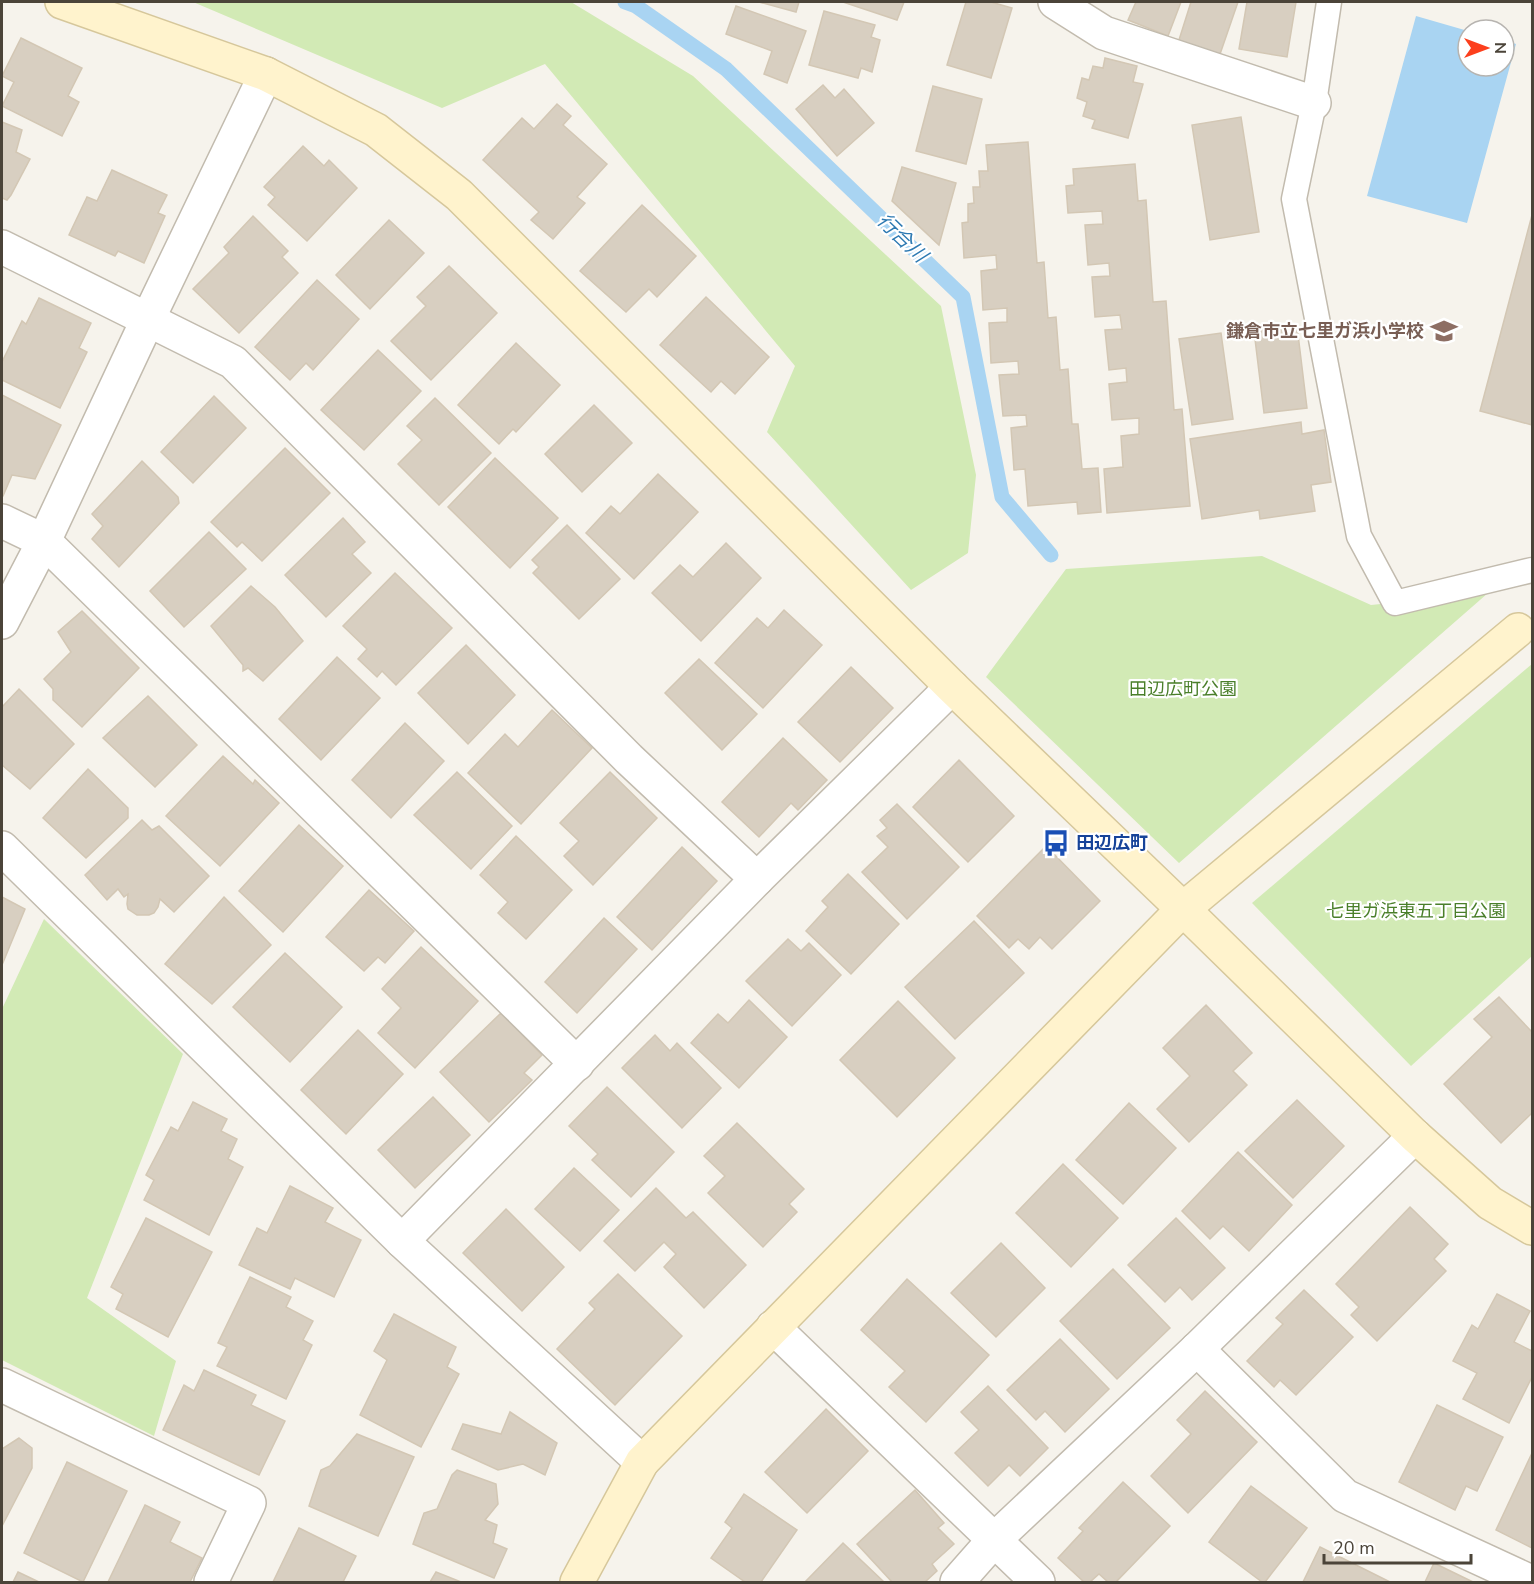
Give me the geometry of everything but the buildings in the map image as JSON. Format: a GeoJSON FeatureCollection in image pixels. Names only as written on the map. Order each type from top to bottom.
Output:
{"type":"FeatureCollection","features":[{"type":"Feature","properties":{"kind":"street"},"geometry":{"type":"LineString","coordinates":[[62,2],[266,74],[376,130],[459,195],[952,687],[1184,909],[1415,1136],[1490,1203],[1533,1228]]}},
{"type":"Feature","properties":{"kind":"street"},"geometry":{"type":"LineString","coordinates":[[1055,2],[1104,33],[1314,103]]}},
{"type":"Feature","properties":{"kind":"street"},"geometry":{"type":"LineString","coordinates":[[2,622],[44,541],[266,74]]}},
{"type":"Feature","properties":{"kind":"street"},"geometry":{"type":"LineString","coordinates":[[2,247],[232,362],[629,759],[757,879]]}},
{"type":"Feature","properties":{"kind":"street"},"geometry":{"type":"LineString","coordinates":[[2,521],[44,541],[577,1064]]}},
{"type":"Feature","properties":{"kind":"street"},"geometry":{"type":"LineString","coordinates":[[577,1582],[642,1462],[1184,909],[1528,628]]}},
{"type":"Feature","properties":{"kind":"street"},"geometry":{"type":"LineString","coordinates":[[402,1241],[757,879],[952,687]]}},
{"type":"Feature","properties":{"kind":"street"},"geometry":{"type":"LineString","coordinates":[[2,848],[402,1241],[642,1462]]}},
{"type":"Feature","properties":{"kind":"street"},"geometry":{"type":"LineString","coordinates":[[957,1582],[994,1540],[1197,1349],[1415,1136]]}},
{"type":"Feature","properties":{"kind":"street"},"geometry":{"type":"LineString","coordinates":[[773,1327],[1038,1582]]}},
{"type":"Feature","properties":{"kind":"street"},"geometry":{"type":"LineString","coordinates":[[1197,1349],[1345,1496],[1531,1582]]}},
{"type":"Feature","properties":{"kind":"street"},"geometry":{"type":"LineString","coordinates":[[2,1385],[249,1503],[211,1582]]}},
{"type":"Feature","properties":{"kind":"lane"},"geometry":{"type":"LineString","coordinates":[[1329,2],[1314,103],[1294,199],[1359,536],[1395,603],[1533,570]]}},
{"type":"Feature","properties":{"kind":"green space"},"geometry":{"type":"Polygon","coordinates":[[[193,2],[571,2],[693,76],[941,306],[976,475],[968,553],[911,590],[767,432],[795,366],[545,64],[442,108],[193,2]]]}},
{"type":"Feature","properties":{"kind":"green space","name":"田辺広町公園"},"geometry":{"type":"Polygon","coordinates":[[[1262,556],[1371,605],[1488,593],[1179,863],[986,677],[1066,569],[1262,556]]]}},
{"type":"Feature","properties":{"kind":"green space","name":"七里ガ浜東五丁目公園"},"geometry":{"type":"Polygon","coordinates":[[[1532,664],[1532,956],[1411,1066],[1252,903],[1532,664]]]}},
{"type":"Feature","properties":{"kind":"green space"},"geometry":{"type":"Polygon","coordinates":[[[44,919],[183,1054],[87,1298],[176,1361],[154,1436],[2,1360],[2,1009],[44,919]]]}},
{"type":"Feature","properties":{"kind":"water"},"geometry":{"type":"Polygon","coordinates":[[[1416,16],[1456,28],[1456,78],[1507,78],[1467,223],[1367,196],[1416,16]]]}},
{"type":"Feature","properties":{"kind":"waterway","name":"行合川"},"geometry":{"type":"LineString","coordinates":[[625,2],[636,6],[726,69],[963,297],[1002,497],[1051,555]]}},
{"type":"Feature","properties":{"kind":"place","name":"鎌倉市立七里ガ浜小学校"},"geometry":{"type":"Point","coordinates":[1444,331]}},
{"type":"Feature","properties":{"kind":"place","name":"田辺広町"},"geometry":{"type":"Point","coordinates":[1056,843]}}]}
